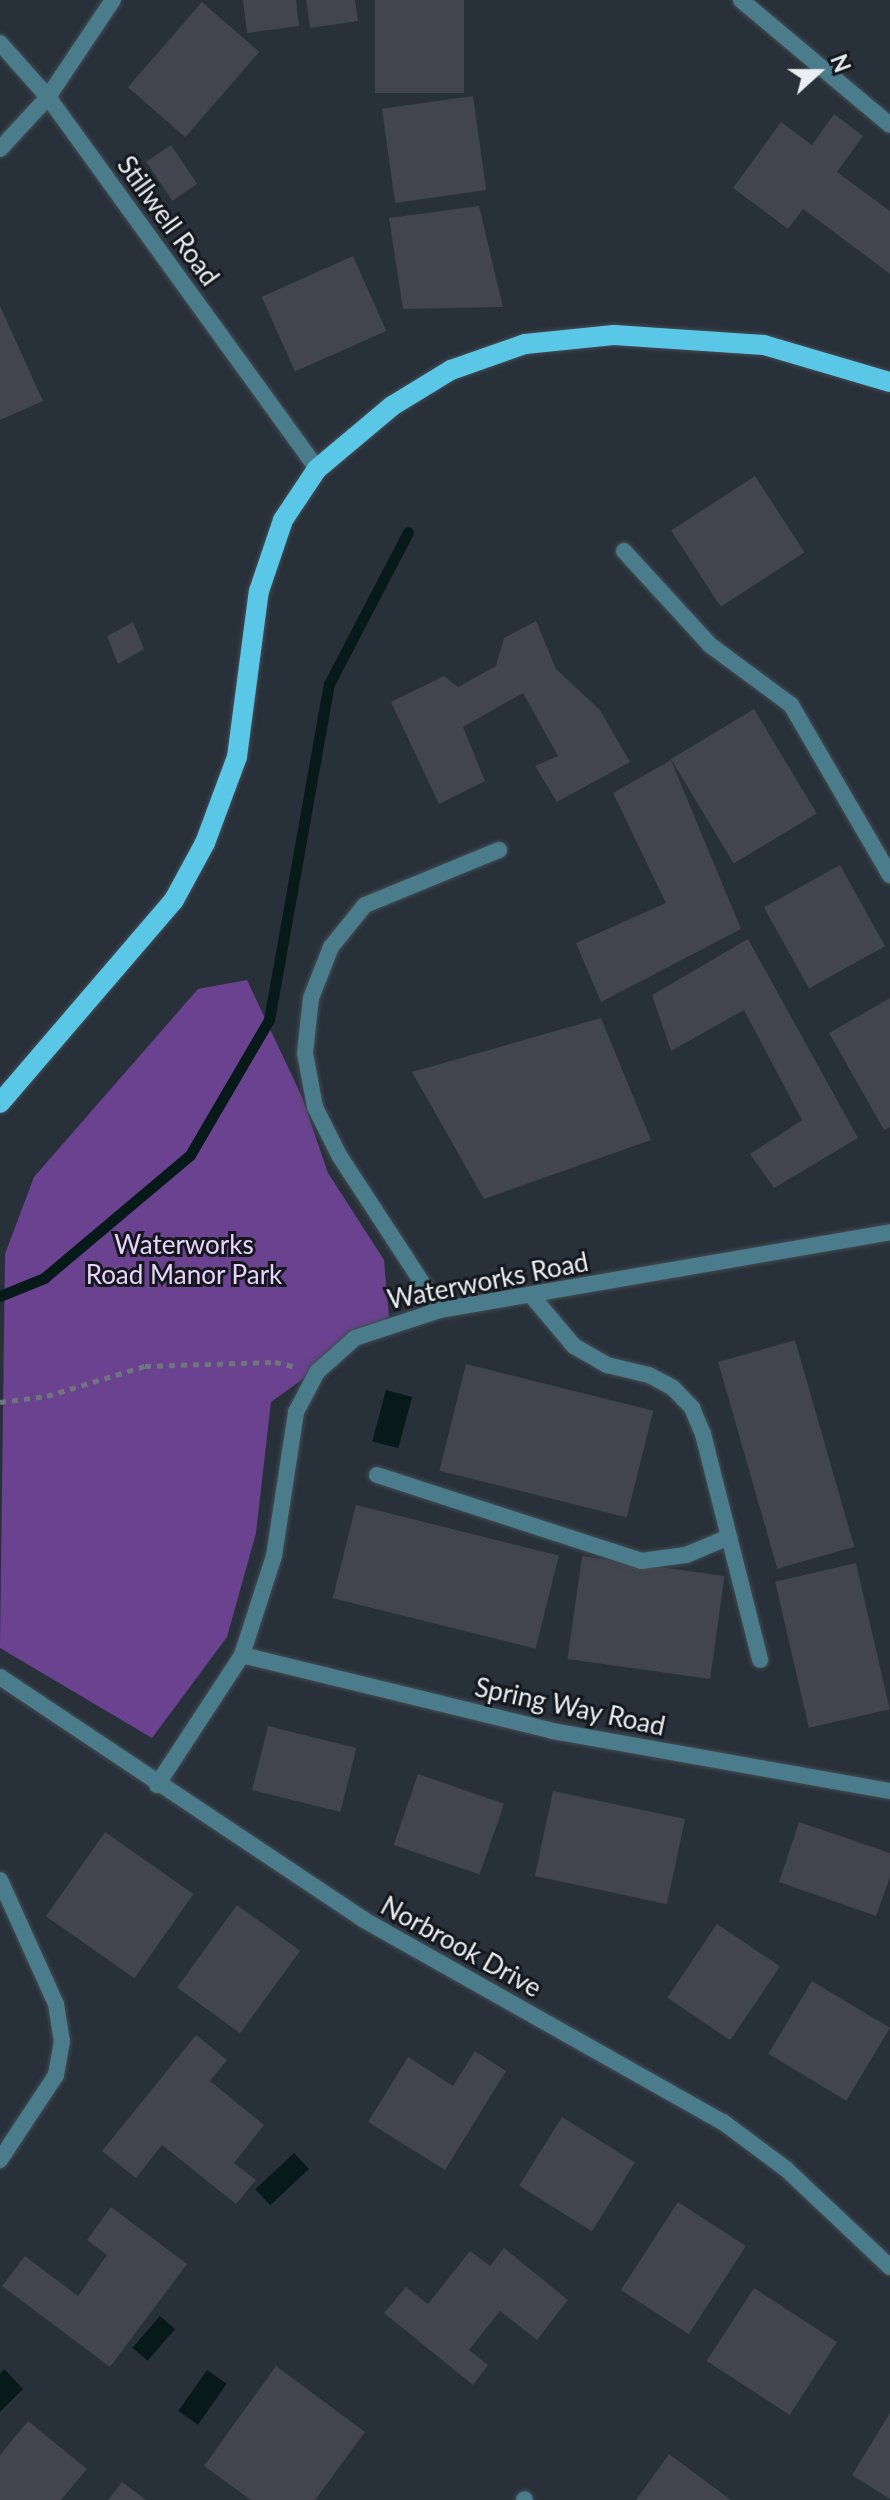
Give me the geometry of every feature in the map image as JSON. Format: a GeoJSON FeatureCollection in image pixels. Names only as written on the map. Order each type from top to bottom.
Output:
{"type":"FeatureCollection","features":[{"type":"Feature","properties":{"kind":"main road"},"geometry":{"type":"LineString","coordinates":[[2,1102],[174,900],[205,843],[237,757],[259,591],[283,520],[317,469],[392,406],[439,377],[525,344],[614,335],[764,345],[890,382]]}},
{"type":"Feature","properties":{"kind":"street"},"geometry":{"type":"LineString","coordinates":[[0,149],[48,97],[113,0]]}},
{"type":"Feature","properties":{"kind":"street"},"geometry":{"type":"LineString","coordinates":[[741,0],[890,125]]}},
{"type":"Feature","properties":{"kind":"street","name":"Stillwell Road"},"geometry":{"type":"LineString","coordinates":[[0,43],[48,97],[317,469]]}},
{"type":"Feature","properties":{"kind":"street"},"geometry":{"type":"LineString","coordinates":[[624,551],[710,645],[791,705],[890,875]]}},
{"type":"Feature","properties":{"kind":"street"},"geometry":{"type":"LineString","coordinates":[[440,1310],[339,1155],[315,1107],[305,1053],[311,998],[331,947],[365,905],[499,850]]}},
{"type":"Feature","properties":{"kind":"street","name":"Waterworks Road"},"geometry":{"type":"LineString","coordinates":[[157,1785],[242,1655],[274,1556],[296,1412],[317,1372],[355,1338],[440,1310],[890,1232]]}},
{"type":"Feature","properties":{"kind":"street"},"geometry":{"type":"LineString","coordinates":[[531,1295],[574,1346],[607,1365],[649,1375],[673,1388],[692,1408],[760,1660]]}},
{"type":"Feature","properties":{"kind":"street"},"geometry":{"type":"LineString","coordinates":[[377,1475],[641,1561],[686,1555],[729,1537]]}},
{"type":"Feature","properties":{"kind":"street","name":"Spring Way Road"},"geometry":{"type":"LineString","coordinates":[[242,1655],[553,1731],[890,1791]]}},
{"type":"Feature","properties":{"kind":"street","name":"Norbrook Drive"},"geometry":{"type":"LineString","coordinates":[[0,1677],[157,1785],[364,1920],[723,2122],[786,2169],[890,2267]]}},
{"type":"Feature","properties":{"kind":"street"},"geometry":{"type":"LineString","coordinates":[[0,1880],[56,2004],[62,2041],[56,2075],[0,2160]]}},
{"type":"Feature","properties":{"kind":"path"},"geometry":{"type":"LineString","coordinates":[[0,1402],[47,1396],[145,1366],[275,1362],[317,1372]]}},
{"type":"Feature","properties":{"kind":"green space","name":"Waterworks Road Manor Park"},"geometry":{"type":"Polygon","coordinates":[[[247,980],[302,1097],[328,1173],[384,1260],[389,1317],[271,1402],[256,1533],[227,1637],[152,1738],[0,1648],[5,1254],[34,1177],[198,989],[247,980]]]}},
{"type":"Feature","properties":{"kind":"shaded area"},"geometry":{"type":"Polygon","coordinates":[[[386,1390],[412,1397],[398,1448],[372,1441],[386,1390]]]}},
{"type":"Feature","properties":{"kind":"shaded area"},"geometry":{"type":"Polygon","coordinates":[[[294,2153],[309,2169],[270,2205],[255,2189],[294,2153]]]}},
{"type":"Feature","properties":{"kind":"shaded area"},"geometry":{"type":"Polygon","coordinates":[[[160,2316],[175,2329],[148,2361],[132,2348],[160,2316]]]}},
{"type":"Feature","properties":{"kind":"shaded area"},"geometry":{"type":"Polygon","coordinates":[[[4,2369],[23,2389],[0,2412],[0,2374],[4,2369]]]}},
{"type":"Feature","properties":{"kind":"shaded area"},"geometry":{"type":"Polygon","coordinates":[[[207,2370],[227,2384],[198,2425],[178,2411],[207,2370]]]}},
{"type":"Feature","properties":{"kind":"building"},"geometry":{"type":"Polygon","coordinates":[[[243,0],[296,0],[299,26],[247,33],[243,0]]]}},
{"type":"Feature","properties":{"kind":"building"},"geometry":{"type":"Polygon","coordinates":[[[306,0],[355,0],[358,21],[310,28],[306,0]]]}},
{"type":"Feature","properties":{"kind":"building"},"geometry":{"type":"Polygon","coordinates":[[[375,0],[464,0],[464,93],[375,93],[375,0]]]}},
{"type":"Feature","properties":{"kind":"building"},"geometry":{"type":"Polygon","coordinates":[[[202,2],[259,52],[185,137],[128,87],[202,2]]]}},
{"type":"Feature","properties":{"kind":"building"},"geometry":{"type":"Polygon","coordinates":[[[473,96],[486,190],[395,203],[382,109],[473,96]]]}},
{"type":"Feature","properties":{"kind":"building"},"geometry":{"type":"Polygon","coordinates":[[[834,114],[863,136],[837,172],[890,211],[890,274],[803,209],[788,229],[733,188],[781,122],[812,145],[834,114]]]}},
{"type":"Feature","properties":{"kind":"building"},"geometry":{"type":"Polygon","coordinates":[[[171,145],[197,184],[172,201],[146,162],[171,145]]]}},
{"type":"Feature","properties":{"kind":"building"},"geometry":{"type":"Polygon","coordinates":[[[479,206],[503,307],[403,309],[389,218],[479,206]]]}},
{"type":"Feature","properties":{"kind":"building"},"geometry":{"type":"Polygon","coordinates":[[[353,256],[386,331],[295,372],[262,297],[353,256]]]}},
{"type":"Feature","properties":{"kind":"building"},"geometry":{"type":"Polygon","coordinates":[[[0,306],[43,401],[0,420],[0,306]]]}},
{"type":"Feature","properties":{"kind":"building"},"geometry":{"type":"Polygon","coordinates":[[[755,476],[805,552],[721,607],[671,530],[755,476]]]}},
{"type":"Feature","properties":{"kind":"building"},"geometry":{"type":"Polygon","coordinates":[[[536,621],[556,669],[600,710],[630,762],[557,802],[535,766],[558,756],[523,693],[463,727],[485,781],[439,804],[391,702],[444,676],[458,687],[496,666],[504,638],[536,621]]]}},
{"type":"Feature","properties":{"kind":"building"},"geometry":{"type":"Polygon","coordinates":[[[133,622],[144,649],[118,664],[107,636],[133,622]]]}},
{"type":"Feature","properties":{"kind":"building"},"geometry":{"type":"Polygon","coordinates":[[[754,709],[817,814],[734,864],[671,759],[754,709]]]}},
{"type":"Feature","properties":{"kind":"building"},"geometry":{"type":"Polygon","coordinates":[[[671,760],[741,929],[601,1002],[576,943],[666,903],[613,793],[671,760]]]}},
{"type":"Feature","properties":{"kind":"building"},"geometry":{"type":"Polygon","coordinates":[[[840,865],[885,946],[809,989],[764,907],[840,865]]]}},
{"type":"Feature","properties":{"kind":"building"},"geometry":{"type":"Polygon","coordinates":[[[748,939],[858,1138],[774,1188],[750,1154],[802,1120],[744,1010],[671,1051],[652,995],[748,939]]]}},
{"type":"Feature","properties":{"kind":"building"},"geometry":{"type":"Polygon","coordinates":[[[890,998],[890,1127],[884,1130],[829,1033],[890,998]]]}},
{"type":"Feature","properties":{"kind":"building"},"geometry":{"type":"Polygon","coordinates":[[[601,1018],[651,1140],[484,1199],[412,1072],[601,1018]]]}},
{"type":"Feature","properties":{"kind":"building"},"geometry":{"type":"Polygon","coordinates":[[[795,1340],[854,1547],[777,1569],[718,1362],[795,1340]]]}},
{"type":"Feature","properties":{"kind":"building"},"geometry":{"type":"Polygon","coordinates":[[[466,1364],[653,1411],[627,1517],[439,1471],[466,1364]]]}},
{"type":"Feature","properties":{"kind":"building"},"geometry":{"type":"Polygon","coordinates":[[[356,1505],[559,1556],[536,1649],[333,1598],[356,1505]]]}},
{"type":"Feature","properties":{"kind":"building"},"geometry":{"type":"Polygon","coordinates":[[[582,1556],[725,1576],[710,1679],[568,1659],[582,1556]]]}},
{"type":"Feature","properties":{"kind":"building"},"geometry":{"type":"Polygon","coordinates":[[[856,1563],[890,1709],[809,1728],[775,1582],[856,1563]]]}},
{"type":"Feature","properties":{"kind":"building"},"geometry":{"type":"Polygon","coordinates":[[[268,1726],[356,1748],[340,1812],[252,1790],[268,1726]]]}},
{"type":"Feature","properties":{"kind":"building"},"geometry":{"type":"Polygon","coordinates":[[[418,1774],[504,1804],[480,1875],[394,1845],[418,1774]]]}},
{"type":"Feature","properties":{"kind":"building"},"geometry":{"type":"Polygon","coordinates":[[[553,1791],[685,1819],[667,1904],[535,1876],[553,1791]]]}},
{"type":"Feature","properties":{"kind":"building"},"geometry":{"type":"Polygon","coordinates":[[[799,1822],[890,1853],[890,1877],[876,1916],[779,1882],[799,1822]]]}},
{"type":"Feature","properties":{"kind":"building"},"geometry":{"type":"Polygon","coordinates":[[[105,1832],[193,1894],[134,1978],[46,1916],[105,1832]]]}},
{"type":"Feature","properties":{"kind":"building"},"geometry":{"type":"Polygon","coordinates":[[[237,1905],[300,1951],[240,2033],[177,1988],[237,1905]]]}},
{"type":"Feature","properties":{"kind":"building"},"geometry":{"type":"Polygon","coordinates":[[[717,1924],[780,1966],[730,2040],[667,1998],[717,1924]]]}},
{"type":"Feature","properties":{"kind":"building"},"geometry":{"type":"Polygon","coordinates":[[[812,1981],[890,2028],[846,2101],[768,2054],[812,1981]]]}},
{"type":"Feature","properties":{"kind":"building"},"geometry":{"type":"Polygon","coordinates":[[[196,2035],[227,2060],[210,2081],[264,2125],[234,2163],[256,2180],[236,2204],[162,2145],[136,2178],[102,2151],[196,2035]]]}},
{"type":"Feature","properties":{"kind":"building"},"geometry":{"type":"Polygon","coordinates":[[[475,2051],[506,2071],[445,2170],[368,2122],[408,2057],[453,2086],[475,2051]]]}},
{"type":"Feature","properties":{"kind":"building"},"geometry":{"type":"Polygon","coordinates":[[[562,2117],[635,2163],[592,2231],[519,2186],[562,2117]]]}},
{"type":"Feature","properties":{"kind":"building"},"geometry":{"type":"Polygon","coordinates":[[[678,2202],[746,2246],[689,2334],[621,2290],[678,2202]]]}},
{"type":"Feature","properties":{"kind":"building"},"geometry":{"type":"Polygon","coordinates":[[[111,2207],[187,2264],[110,2367],[2,2286],[25,2256],[78,2296],[107,2255],[87,2240],[111,2207]]]}},
{"type":"Feature","properties":{"kind":"building"},"geometry":{"type":"Polygon","coordinates":[[[504,2248],[568,2300],[537,2340],[500,2311],[469,2350],[488,2365],[473,2385],[384,2313],[406,2287],[428,2304],[470,2251],[490,2266],[504,2248]]]}},
{"type":"Feature","properties":{"kind":"building"},"geometry":{"type":"Polygon","coordinates":[[[754,2288],[837,2342],[790,2415],[707,2361],[754,2288]]]}},
{"type":"Feature","properties":{"kind":"building"},"geometry":{"type":"Polygon","coordinates":[[[276,2366],[365,2432],[315,2500],[251,2500],[204,2466],[276,2366]]]}},
{"type":"Feature","properties":{"kind":"building"},"geometry":{"type":"Polygon","coordinates":[[[890,2413],[890,2499],[852,2475],[890,2413]]]}},
{"type":"Feature","properties":{"kind":"building"},"geometry":{"type":"Polygon","coordinates":[[[28,2421],[87,2469],[61,2500],[0,2500],[0,2455],[28,2421]]]}},
{"type":"Feature","properties":{"kind":"building"},"geometry":{"type":"Polygon","coordinates":[[[669,2454],[731,2500],[636,2500],[669,2454]]]}},
{"type":"Feature","properties":{"kind":"building"},"geometry":{"type":"Polygon","coordinates":[[[122,2482],[146,2500],[108,2500],[122,2482]]]}},
{"type":"Feature","properties":{"kind":"waterway"},"geometry":{"type":"LineString","coordinates":[[0,1296],[44,1278],[190,1155],[269,1020],[329,684],[408,532]]}}]}
